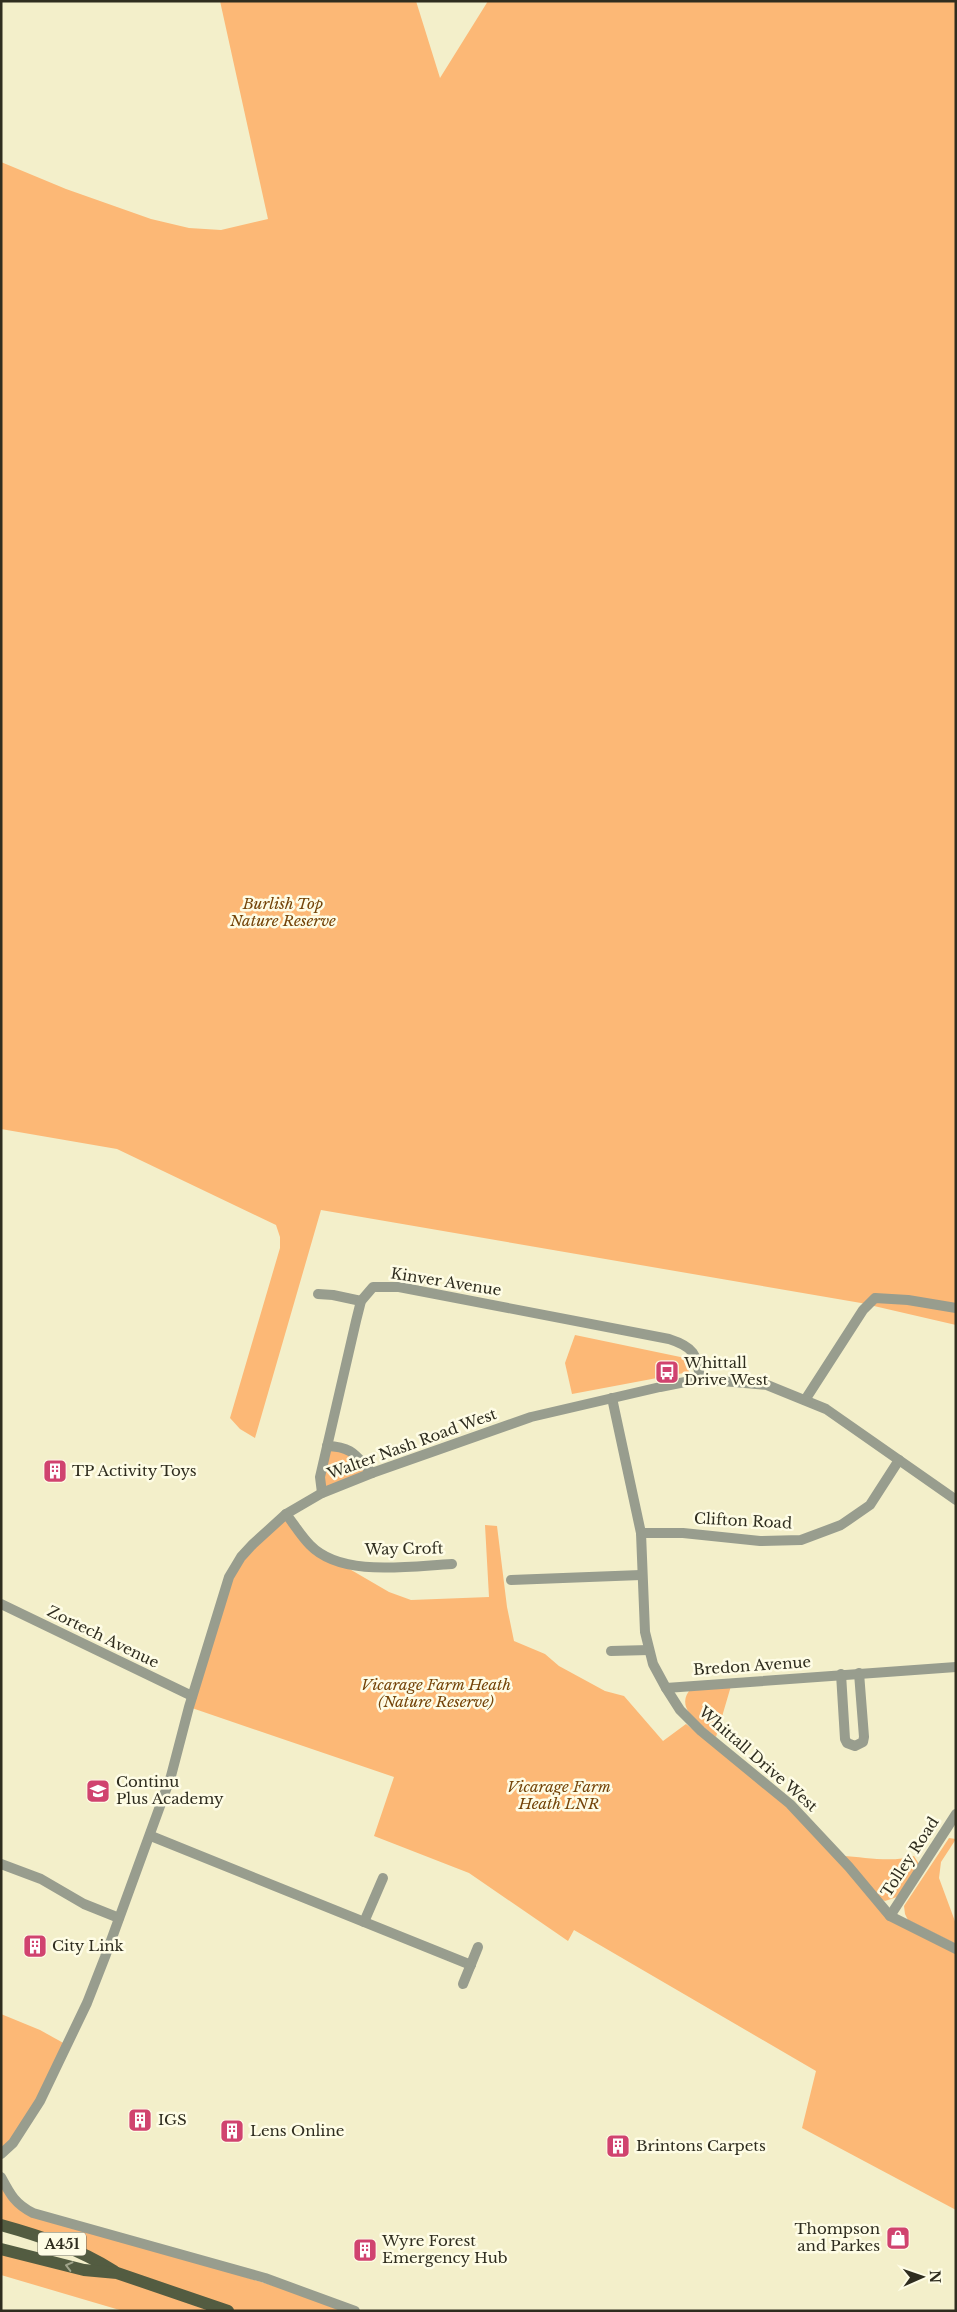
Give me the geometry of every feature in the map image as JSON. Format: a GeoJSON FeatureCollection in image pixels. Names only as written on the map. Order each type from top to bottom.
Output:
{"type":"FeatureCollection","features":[{"type":"Feature","properties":{"kind":"main road","name":"A451"},"geometry":{"type":"LineString","coordinates":[[1,2225],[49,2239],[89,2255],[117,2273]]}},
{"type":"Feature","properties":{"kind":"main road","name":"A451"},"geometry":{"type":"LineString","coordinates":[[1,2249],[84,2270],[117,2273],[228,2311]]}},
{"type":"Feature","properties":{"kind":"street","name":"Kinver Avenue"},"geometry":{"type":"LineString","coordinates":[[361,1301],[373,1287],[399,1287],[669,1339],[685,1344],[691,1349],[698,1361],[700,1379]]}},
{"type":"Feature","properties":{"kind":"street"},"geometry":{"type":"LineString","coordinates":[[318,1294],[361,1301],[320,1477],[322,1493]]}},
{"type":"Feature","properties":{"kind":"street"},"geometry":{"type":"LineString","coordinates":[[805,1400],[863,1310],[875,1298],[908,1300],[956,1308]]}},
{"type":"Feature","properties":{"kind":"street","name":"Walter Nash Road West"},"geometry":{"type":"LineString","coordinates":[[1,2154],[13,2143],[40,2101],[87,2002],[151,1836],[171,1776],[192,1696],[229,1577],[241,1557],[286,1514],[322,1493],[372,1473],[532,1417],[700,1379],[743,1381],[767,1385],[826,1409],[956,1500]]}},
{"type":"Feature","properties":{"kind":"street","name":"Whittall Drive West"},"geometry":{"type":"LineString","coordinates":[[612,1398],[641,1533],[645,1632],[653,1664],[680,1710],[701,1731],[790,1804],[849,1867],[890,1916]]}},
{"type":"Feature","properties":{"kind":"street"},"geometry":{"type":"LineString","coordinates":[[327,1446],[346,1448],[353,1452],[372,1473]]}},
{"type":"Feature","properties":{"kind":"street","name":"Clifton Road"},"geometry":{"type":"LineString","coordinates":[[641,1533],[683,1533],[760,1541],[801,1540],[841,1525],[870,1505],[899,1460]]}},
{"type":"Feature","properties":{"kind":"street","name":"Way Croft"},"geometry":{"type":"LineString","coordinates":[[286,1514],[310,1546],[341,1563],[375,1568],[452,1564]]}},
{"type":"Feature","properties":{"kind":"street"},"geometry":{"type":"LineString","coordinates":[[512,1580],[642,1575]]}},
{"type":"Feature","properties":{"kind":"street","name":"Zortech Avenue"},"geometry":{"type":"LineString","coordinates":[[1,1604],[192,1696]]}},
{"type":"Feature","properties":{"kind":"street"},"geometry":{"type":"LineString","coordinates":[[611,1651],[649,1650]]}},
{"type":"Feature","properties":{"kind":"street","name":"Bredon Avenue"},"geometry":{"type":"LineString","coordinates":[[666,1688],[956,1667]]}},
{"type":"Feature","properties":{"kind":"street"},"geometry":{"type":"LineString","coordinates":[[841,1674],[845,1739],[847,1743],[855,1746],[863,1742],[864,1737],[859,1673]]}},
{"type":"Feature","properties":{"kind":"street","name":"Tolley Road"},"geometry":{"type":"LineString","coordinates":[[890,1916],[956,1814]]}},
{"type":"Feature","properties":{"kind":"street"},"geometry":{"type":"LineString","coordinates":[[151,1836],[471,1965]]}},
{"type":"Feature","properties":{"kind":"street"},"geometry":{"type":"LineString","coordinates":[[1,1864],[41,1878],[84,1904],[119,1918]]}},
{"type":"Feature","properties":{"kind":"street"},"geometry":{"type":"LineString","coordinates":[[364,1922],[383,1878]]}},
{"type":"Feature","properties":{"kind":"street"},"geometry":{"type":"LineString","coordinates":[[890,1916],[956,1949]]}},
{"type":"Feature","properties":{"kind":"street"},"geometry":{"type":"LineString","coordinates":[[463,1984],[478,1946]]}},
{"type":"Feature","properties":{"kind":"street"},"geometry":{"type":"LineString","coordinates":[[1,2177],[11,2198],[22,2208],[32,2213],[265,2278],[355,2311]]}},
{"type":"Feature","properties":{"kind":"green space","name":"Burlish Top Nature Reserve"},"geometry":{"type":"Polygon","coordinates":[[[220,1],[416,1],[440,78],[488,1],[956,1],[956,1325],[861,1303],[321,1210],[255,1438],[240,1429],[230,1418],[280,1248],[280,1237],[276,1225],[117,1149],[1,1129],[1,162],[66,189],[151,219],[189,228],[221,230],[268,219],[220,1]]]}},
{"type":"Feature","properties":{"kind":"green space"},"geometry":{"type":"Polygon","coordinates":[[[575,1335],[690,1359],[689,1372],[572,1394],[565,1363],[575,1335]]]}},
{"type":"Feature","properties":{"kind":"green space"},"geometry":{"type":"Polygon","coordinates":[[[327,1446],[338,1447],[372,1473],[325,1492],[320,1477],[327,1446]]]}},
{"type":"Feature","properties":{"kind":"green space","name":"Vicarage Farm Heath LNR"},"geometry":{"type":"Polygon","coordinates":[[[286,1514],[310,1546],[389,1592],[411,1600],[489,1597],[485,1525],[497,1526],[507,1607],[514,1641],[545,1654],[559,1666],[605,1691],[624,1696],[663,1741],[686,1724],[790,1804],[890,1916],[956,1949],[956,2210],[802,2128],[816,2071],[574,1930],[568,1941],[469,1873],[374,1836],[394,1777],[189,1707],[229,1577],[286,1514]]]}},
{"type":"Feature","properties":{"kind":"green space"},"geometry":{"type":"Polygon","coordinates":[[[731,1686],[716,1737],[692,1717],[685,1705],[686,1698],[689,1691],[731,1686]]]}},
{"type":"Feature","properties":{"kind":"green space"},"geometry":{"type":"Polygon","coordinates":[[[949,1838],[956,1839],[941,1862],[939,1878],[956,1924],[956,1944],[908,1920],[904,1906],[949,1838]]]}},
{"type":"Feature","properties":{"kind":"green space"},"geometry":{"type":"Polygon","coordinates":[[[842,1856],[897,1859],[914,1856],[919,1864],[900,1896],[885,1901],[879,1898],[842,1856]]]}},
{"type":"Feature","properties":{"kind":"green space"},"geometry":{"type":"Polygon","coordinates":[[[1,2014],[40,2030],[67,2045],[40,2101],[1,2154],[1,2014]]]}},
{"type":"Feature","properties":{"kind":"green space"},"geometry":{"type":"Polygon","coordinates":[[[1,2177],[22,2208],[355,2311],[123,2311],[1,2275],[1,2249],[116,2273],[1,2225],[1,2177]]]}},
{"type":"Feature","properties":{"kind":"place","name":"Whittall Drive West"},"geometry":{"type":"Point","coordinates":[667,1372]}},
{"type":"Feature","properties":{"kind":"place","name":"TP Activity Toys"},"geometry":{"type":"Point","coordinates":[55,1471]}},
{"type":"Feature","properties":{"kind":"place","name":"Continu Plus Academy"},"geometry":{"type":"Point","coordinates":[98,1791]}},
{"type":"Feature","properties":{"kind":"place","name":"City Link"},"geometry":{"type":"Point","coordinates":[35,1946]}},
{"type":"Feature","properties":{"kind":"place","name":"IGS"},"geometry":{"type":"Point","coordinates":[140,2120]}},
{"type":"Feature","properties":{"kind":"place","name":"Lens Online"},"geometry":{"type":"Point","coordinates":[232,2131]}},
{"type":"Feature","properties":{"kind":"place","name":"Brintons Carpets"},"geometry":{"type":"Point","coordinates":[618,2146]}},
{"type":"Feature","properties":{"kind":"place","name":"Thompson and Parkes"},"geometry":{"type":"Point","coordinates":[898,2238]}},
{"type":"Feature","properties":{"kind":"place","name":"Wyre Forest Emergency Hub"},"geometry":{"type":"Point","coordinates":[365,2250]}},
{"type":"Feature","properties":{"kind":"park label","name":"Vicarage Farm Heath (Nature Reserve)"},"geometry":{"type":"Point","coordinates":[436,1694]}}]}
